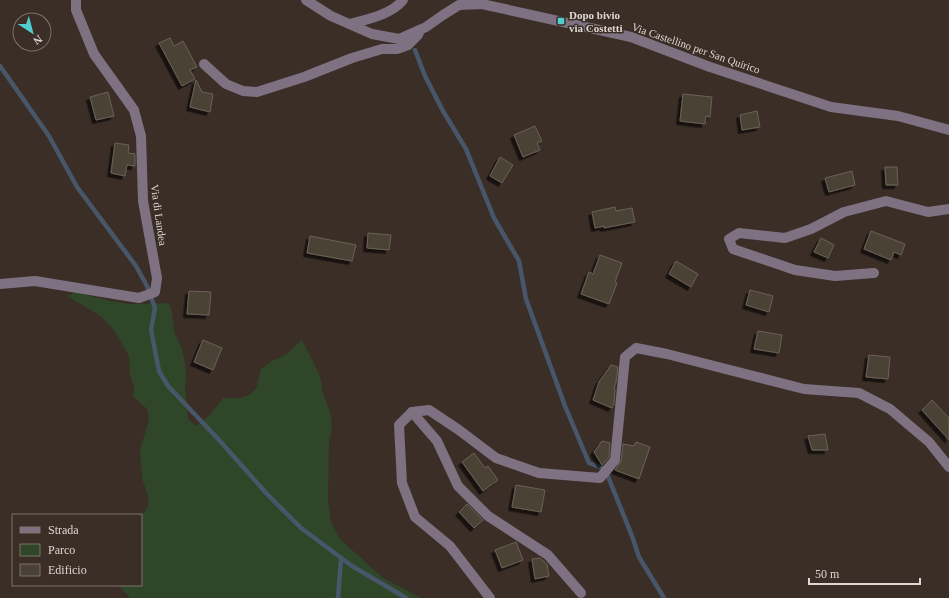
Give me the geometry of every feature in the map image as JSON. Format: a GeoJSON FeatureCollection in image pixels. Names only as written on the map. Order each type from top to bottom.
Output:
{"type":"FeatureCollection","features":[{"type":"Feature","properties":{"kind":"street","name":"Via di Landea"},"geometry":{"type":"LineString","coordinates":[[0,284],[35,281],[139,298],[155,292],[157,278],[143,201],[141,136],[134,110],[94,54],[76,10],[76,0]]}},
{"type":"Feature","properties":{"kind":"street","name":"Via Castellino per San Quirico"},"geometry":{"type":"LineString","coordinates":[[306,0],[331,16],[372,34],[399,39],[426,27],[459,5],[482,4],[631,37],[710,67],[831,107],[898,116],[949,130]]}},
{"type":"Feature","properties":{"kind":"street"},"geometry":{"type":"LineString","coordinates":[[350,24],[382,14],[398,6],[403,0]]}},
{"type":"Feature","properties":{"kind":"street"},"geometry":{"type":"LineString","coordinates":[[204,64],[226,84],[243,91],[257,92],[382,49],[397,49],[408,45],[418,35],[420,30]]}},
{"type":"Feature","properties":{"kind":"street"},"geometry":{"type":"LineString","coordinates":[[874,273],[835,276],[794,270],[733,250],[729,239],[739,233],[785,238],[811,229],[844,212],[886,201],[928,212],[949,209]]}},
{"type":"Feature","properties":{"kind":"street"},"geometry":{"type":"LineString","coordinates":[[490,598],[450,546],[415,517],[402,483],[399,425],[412,412],[429,410],[459,430],[496,458],[510,463],[539,473],[600,478],[615,460],[625,357],[636,348],[667,354],[804,388],[859,393],[890,409],[929,442],[949,467]]}},
{"type":"Feature","properties":{"kind":"street"},"geometry":{"type":"LineString","coordinates":[[412,412],[437,441],[458,486],[488,516],[548,555],[581,593]]}},
{"type":"Feature","properties":{"kind":"green space"},"geometry":{"type":"Polygon","coordinates":[[[76,292],[110,301],[129,304],[169,303],[172,312],[174,332],[182,349],[186,369],[185,389],[188,419],[196,426],[211,414],[223,398],[240,398],[249,395],[256,389],[261,369],[270,362],[287,354],[302,340],[321,379],[323,393],[332,422],[329,441],[328,500],[331,522],[340,539],[383,578],[421,598],[130,598],[119,586],[142,586],[142,516],[147,509],[149,499],[142,478],[140,450],[149,420],[147,409],[133,396],[134,386],[130,376],[129,356],[114,330],[101,316],[67,296],[76,292]]]}},
{"type":"Feature","properties":{"kind":"building"},"geometry":{"type":"Polygon","coordinates":[[[170,38],[174,46],[183,41],[197,67],[190,70],[195,79],[182,86],[159,43],[170,38]]]}},
{"type":"Feature","properties":{"kind":"building"},"geometry":{"type":"Polygon","coordinates":[[[196,80],[202,92],[213,94],[210,112],[190,107],[196,80]]]}},
{"type":"Feature","properties":{"kind":"building"},"geometry":{"type":"Polygon","coordinates":[[[108,92],[114,116],[96,120],[90,97],[108,92]]]}},
{"type":"Feature","properties":{"kind":"building"},"geometry":{"type":"Polygon","coordinates":[[[683,94],[712,97],[710,117],[706,116],[705,124],[680,121],[683,94]]]}},
{"type":"Feature","properties":{"kind":"building"},"geometry":{"type":"Polygon","coordinates":[[[757,111],[760,127],[742,130],[740,115],[757,111]]]}},
{"type":"Feature","properties":{"kind":"building"},"geometry":{"type":"Polygon","coordinates":[[[535,126],[542,141],[537,143],[540,150],[523,157],[514,135],[535,126]]]}},
{"type":"Feature","properties":{"kind":"building"},"geometry":{"type":"Polygon","coordinates":[[[115,143],[129,145],[128,153],[135,154],[135,166],[127,165],[125,176],[111,173],[115,143]]]}},
{"type":"Feature","properties":{"kind":"building"},"geometry":{"type":"Polygon","coordinates":[[[500,157],[513,165],[502,183],[490,176],[500,157]]]}},
{"type":"Feature","properties":{"kind":"building"},"geometry":{"type":"Polygon","coordinates":[[[885,167],[897,167],[898,185],[886,185],[885,167]]]}},
{"type":"Feature","properties":{"kind":"building"},"geometry":{"type":"Polygon","coordinates":[[[852,171],[855,185],[829,192],[825,178],[852,171]]]}},
{"type":"Feature","properties":{"kind":"building"},"geometry":{"type":"Polygon","coordinates":[[[615,207],[616,211],[632,208],[635,222],[604,228],[604,226],[595,228],[592,212],[615,207]]]}},
{"type":"Feature","properties":{"kind":"building"},"geometry":{"type":"Polygon","coordinates":[[[871,231],[905,244],[901,255],[894,252],[891,260],[864,249],[871,231]]]}},
{"type":"Feature","properties":{"kind":"building"},"geometry":{"type":"Polygon","coordinates":[[[368,233],[391,235],[389,250],[367,248],[368,233]]]}},
{"type":"Feature","properties":{"kind":"building"},"geometry":{"type":"Polygon","coordinates":[[[310,236],[356,245],[352,261],[307,253],[310,236]]]}},
{"type":"Feature","properties":{"kind":"building"},"geometry":{"type":"Polygon","coordinates":[[[821,238],[834,245],[828,258],[814,252],[821,238]]]}},
{"type":"Feature","properties":{"kind":"building"},"geometry":{"type":"Polygon","coordinates":[[[600,255],[622,263],[615,282],[617,283],[609,304],[581,294],[589,272],[593,274],[600,255]]]}},
{"type":"Feature","properties":{"kind":"building"},"geometry":{"type":"Polygon","coordinates":[[[676,261],[698,274],[691,287],[669,274],[676,261]]]}},
{"type":"Feature","properties":{"kind":"building"},"geometry":{"type":"Polygon","coordinates":[[[750,290],[773,296],[769,312],[746,305],[750,290]]]}},
{"type":"Feature","properties":{"kind":"building"},"geometry":{"type":"Polygon","coordinates":[[[189,291],[211,292],[209,315],[187,314],[189,291]]]}},
{"type":"Feature","properties":{"kind":"building"},"geometry":{"type":"Polygon","coordinates":[[[758,331],[782,335],[779,353],[754,349],[758,331]]]}},
{"type":"Feature","properties":{"kind":"building"},"geometry":{"type":"Polygon","coordinates":[[[203,340],[222,348],[213,370],[194,362],[203,340]]]}},
{"type":"Feature","properties":{"kind":"building"},"geometry":{"type":"Polygon","coordinates":[[[869,355],[890,357],[888,379],[866,377],[869,355]]]}},
{"type":"Feature","properties":{"kind":"building"},"geometry":{"type":"Polygon","coordinates":[[[611,365],[618,367],[614,389],[614,404],[612,408],[593,400],[599,382],[611,365]]]}},
{"type":"Feature","properties":{"kind":"building"},"geometry":{"type":"Polygon","coordinates":[[[932,400],[949,418],[949,440],[922,410],[932,400]]]}},
{"type":"Feature","properties":{"kind":"building"},"geometry":{"type":"Polygon","coordinates":[[[825,434],[828,450],[812,450],[808,436],[825,434]]]}},
{"type":"Feature","properties":{"kind":"building"},"geometry":{"type":"Polygon","coordinates":[[[602,441],[610,443],[609,457],[602,465],[594,452],[602,441]]]}},
{"type":"Feature","properties":{"kind":"building"},"geometry":{"type":"Polygon","coordinates":[[[636,442],[650,447],[639,479],[615,470],[621,461],[623,444],[634,446],[636,442]]]}},
{"type":"Feature","properties":{"kind":"building"},"geometry":{"type":"Polygon","coordinates":[[[474,453],[485,468],[488,466],[498,480],[483,491],[462,462],[474,453]]]}},
{"type":"Feature","properties":{"kind":"building"},"geometry":{"type":"Polygon","coordinates":[[[516,485],[545,490],[541,512],[512,507],[516,485]]]}},
{"type":"Feature","properties":{"kind":"building"},"geometry":{"type":"Polygon","coordinates":[[[467,504],[483,520],[474,528],[459,512],[467,504]]]}},
{"type":"Feature","properties":{"kind":"building"},"geometry":{"type":"Polygon","coordinates":[[[516,542],[523,560],[502,568],[495,550],[516,542]]]}},
{"type":"Feature","properties":{"kind":"building"},"geometry":{"type":"Polygon","coordinates":[[[540,558],[547,564],[549,576],[535,579],[532,559],[540,558]]]}},
{"type":"Feature","properties":{"kind":"waterway"},"geometry":{"type":"LineString","coordinates":[[415,50],[425,76],[443,111],[466,149],[494,218],[519,261],[526,299],[565,406],[589,463],[605,469],[639,557],[664,598]]}},
{"type":"Feature","properties":{"kind":"waterway"},"geometry":{"type":"LineString","coordinates":[[0,66],[49,136],[77,187],[136,266],[147,286],[155,308],[151,330],[159,371],[168,386],[267,494],[301,528],[352,566],[406,598]]}},
{"type":"Feature","properties":{"kind":"waterway"},"geometry":{"type":"LineString","coordinates":[[338,598],[341,558]]}},
{"type":"Feature","properties":{"kind":"place","name":"Dopo bivio via Costetti"},"geometry":{"type":"Point","coordinates":[561,21]}}]}
